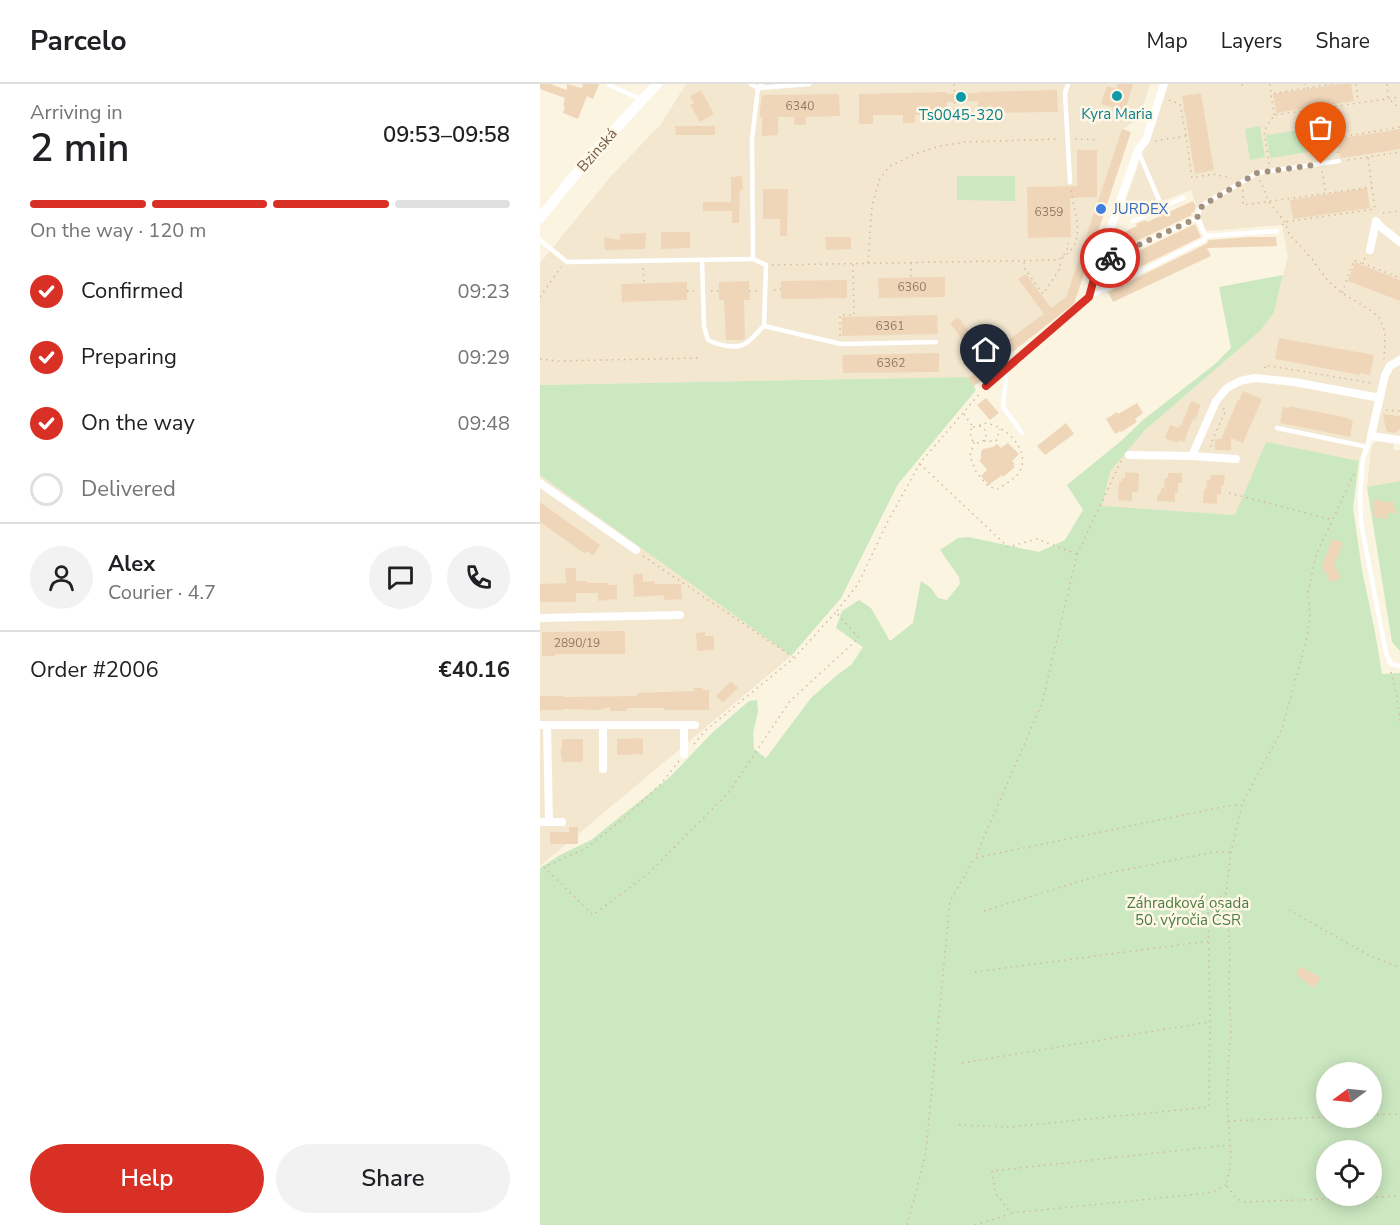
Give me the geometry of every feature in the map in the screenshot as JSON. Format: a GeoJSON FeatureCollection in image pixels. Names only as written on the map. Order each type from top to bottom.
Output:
{"type":"FeatureCollection","features":[{"type":"Feature","properties":{"kind":"street","name":"Bzinská"},"geometry":{"type":"LineString","coordinates":[[540,218],[592,154],[657,84]]}},
{"type":"Feature","properties":{"kind":"street"},"geometry":{"type":"LineString","coordinates":[[1089,297],[1098,264],[1138,150],[1146,140],[1164,84]]}},
{"type":"Feature","properties":{"kind":"street"},"geometry":{"type":"LineString","coordinates":[[1370,250],[1376,221],[1400,242]]}},
{"type":"Feature","properties":{"kind":"street"},"geometry":{"type":"LineString","coordinates":[[1400,360],[1390,366],[1385,375],[1371,435],[1400,440]]}},
{"type":"Feature","properties":{"kind":"street"},"geometry":{"type":"LineString","coordinates":[[1192,456],[1216,401],[1227,388],[1240,381],[1256,378],[1294,382],[1380,398]]}},
{"type":"Feature","properties":{"kind":"street"},"geometry":{"type":"LineString","coordinates":[[1129,454],[1236,459]]}},
{"type":"Feature","properties":{"kind":"street"},"geometry":{"type":"LineString","coordinates":[[540,483],[636,550]]}},
{"type":"Feature","properties":{"kind":"street"},"geometry":{"type":"LineString","coordinates":[[540,618],[680,615]]}},
{"type":"Feature","properties":{"kind":"street"},"geometry":{"type":"LineString","coordinates":[[562,822],[544,822],[544,725],[695,725]]}},
{"type":"Feature","properties":{"kind":"street"},"geometry":{"type":"LineString","coordinates":[[603,725],[603,769]]}},
{"type":"Feature","properties":{"kind":"street"},"geometry":{"type":"LineString","coordinates":[[684,726],[684,754]]}},
{"type":"Feature","properties":{"kind":"lane"},"geometry":{"type":"LineString","coordinates":[[751,84],[760,86],[809,84]]}},
{"type":"Feature","properties":{"kind":"lane"},"geometry":{"type":"LineString","coordinates":[[1068,84],[1065,93],[1070,182]]}},
{"type":"Feature","properties":{"kind":"lane"},"geometry":{"type":"LineString","coordinates":[[609,86],[643,100]]}},
{"type":"Feature","properties":{"kind":"lane"},"geometry":{"type":"LineString","coordinates":[[753,259],[752,139],[760,86]]}},
{"type":"Feature","properties":{"kind":"lane"},"geometry":{"type":"LineString","coordinates":[[1138,150],[1162,207]]}},
{"type":"Feature","properties":{"kind":"lane"},"geometry":{"type":"LineString","coordinates":[[1098,264],[1197,218],[1202,206],[1257,173],[1339,161]]}},
{"type":"Feature","properties":{"kind":"lane"},"geometry":{"type":"LineString","coordinates":[[1133,221],[1183,198]]}},
{"type":"Feature","properties":{"kind":"lane"},"geometry":{"type":"LineString","coordinates":[[1197,218],[1206,236]]}},
{"type":"Feature","properties":{"kind":"lane"},"geometry":{"type":"LineString","coordinates":[[1206,236],[1276,231]]}},
{"type":"Feature","properties":{"kind":"lane"},"geometry":{"type":"LineString","coordinates":[[986,386],[1089,297],[1204,240],[1206,236]]}},
{"type":"Feature","properties":{"kind":"lane"},"geometry":{"type":"LineString","coordinates":[[540,240],[567,262],[753,259],[765,265],[764,326],[746,344],[719,345],[708,340],[704,326],[702,260]]}},
{"type":"Feature","properties":{"kind":"lane"},"geometry":{"type":"LineString","coordinates":[[764,326],[841,344],[936,342]]}},
{"type":"Feature","properties":{"kind":"lane"},"geometry":{"type":"LineString","coordinates":[[1007,368],[1003,406],[1022,433]]}},
{"type":"Feature","properties":{"kind":"lane"},"geometry":{"type":"LineString","coordinates":[[1277,428],[1368,447]]}},
{"type":"Feature","properties":{"kind":"lane"},"geometry":{"type":"LineString","coordinates":[[1371,435],[1364,458],[1360,494],[1361,523],[1386,653],[1391,663],[1400,666]]}},
{"type":"Feature","properties":{"kind":"path"},"geometry":{"type":"LineString","coordinates":[[954,84],[955,118]]}},
{"type":"Feature","properties":{"kind":"path"},"geometry":{"type":"LineString","coordinates":[[1270,84],[1274,116],[1264,130],[1271,171]]}},
{"type":"Feature","properties":{"kind":"path"},"geometry":{"type":"LineString","coordinates":[[1305,84],[1306,88]]}},
{"type":"Feature","properties":{"kind":"path"},"geometry":{"type":"LineString","coordinates":[[1271,94],[1332,84]]}},
{"type":"Feature","properties":{"kind":"path"},"geometry":{"type":"LineString","coordinates":[[1356,84],[1359,103]]}},
{"type":"Feature","properties":{"kind":"path"},"geometry":{"type":"LineString","coordinates":[[1387,84],[1388,98],[1400,109]]}},
{"type":"Feature","properties":{"kind":"path"},"geometry":{"type":"LineString","coordinates":[[1274,116],[1400,97]]}},
{"type":"Feature","properties":{"kind":"path"},"geometry":{"type":"LineString","coordinates":[[1168,100],[1180,104],[1192,178],[1213,174],[1242,180],[1243,205],[1372,187]]}},
{"type":"Feature","properties":{"kind":"path"},"geometry":{"type":"LineString","coordinates":[[1400,127],[1336,138],[1339,161],[1400,152]]}},
{"type":"Feature","properties":{"kind":"path"},"geometry":{"type":"LineString","coordinates":[[1155,141],[1186,136]]}},
{"type":"Feature","properties":{"kind":"path"},"geometry":{"type":"LineString","coordinates":[[868,263],[872,206],[880,178],[890,166],[915,154],[940,146],[965,142],[1068,138],[1098,140]]}},
{"type":"Feature","properties":{"kind":"path"},"geometry":{"type":"LineString","coordinates":[[1368,157],[1376,214],[1400,211]]}},
{"type":"Feature","properties":{"kind":"path"},"geometry":{"type":"LineString","coordinates":[[1321,164],[1326,194]]}},
{"type":"Feature","properties":{"kind":"path"},"geometry":{"type":"LineString","coordinates":[[1257,173],[1269,202],[1285,222],[1289,234],[1328,281],[1379,317],[1385,332],[1384,361],[1390,366]]}},
{"type":"Feature","properties":{"kind":"path"},"geometry":{"type":"LineString","coordinates":[[765,265],[1059,260],[1073,247],[1077,238],[1077,221],[1070,182]]}},
{"type":"Feature","properties":{"kind":"path"},"geometry":{"type":"LineString","coordinates":[[1276,231],[1285,222],[1375,209]]}},
{"type":"Feature","properties":{"kind":"path"},"geometry":{"type":"LineString","coordinates":[[1059,260],[1067,251],[1068,243]]}},
{"type":"Feature","properties":{"kind":"path"},"geometry":{"type":"LineString","coordinates":[[1362,263],[1370,250]]}},
{"type":"Feature","properties":{"kind":"path"},"geometry":{"type":"LineString","coordinates":[[1024,260],[1025,269],[1043,294],[1061,267],[1059,260]]}},
{"type":"Feature","properties":{"kind":"path"},"geometry":{"type":"LineString","coordinates":[[1342,293],[1354,260],[1400,278]]}},
{"type":"Feature","properties":{"kind":"path"},"geometry":{"type":"LineString","coordinates":[[540,297],[565,261]]}},
{"type":"Feature","properties":{"kind":"path"},"geometry":{"type":"LineString","coordinates":[[643,261],[644,283]]}},
{"type":"Feature","properties":{"kind":"path"},"geometry":{"type":"LineString","coordinates":[[911,262],[911,278]]}},
{"type":"Feature","properties":{"kind":"path"},"geometry":{"type":"LineString","coordinates":[[841,344],[840,315],[854,315],[853,263]]}},
{"type":"Feature","properties":{"kind":"path"},"geometry":{"type":"LineString","coordinates":[[540,359],[558,361],[700,358]]}},
{"type":"Feature","properties":{"kind":"path"},"geometry":{"type":"LineString","coordinates":[[836,612],[859,638],[790,701],[729,792],[648,874],[593,915],[544,867],[585,849],[608,831],[661,784],[706,730],[794,658],[858,584],[888,520],[920,463],[986,386]]}},
{"type":"Feature","properties":{"kind":"path"},"geometry":{"type":"LineString","coordinates":[[1377,408],[1400,411]]}},
{"type":"Feature","properties":{"kind":"path"},"geometry":{"type":"LineString","coordinates":[[1210,458],[1211,443],[1226,410]]}},
{"type":"Feature","properties":{"kind":"path"},"geometry":{"type":"LineString","coordinates":[[963,413],[973,427]]}},
{"type":"Feature","properties":{"kind":"path"},"geometry":{"type":"LineString","coordinates":[[974,442],[970,456],[976,472],[989,487],[998,489],[1017,476],[1022,469],[1022,453],[1013,438],[1000,428],[987,423],[973,427],[969,435],[978,444],[984,441],[996,441],[1000,428]]}},
{"type":"Feature","properties":{"kind":"path"},"geometry":{"type":"LineString","coordinates":[[979,426],[985,430],[984,441]]}},
{"type":"Feature","properties":{"kind":"path"},"geometry":{"type":"LineString","coordinates":[[907,1225],[926,1150],[950,901],[975,858],[1042,703],[1077,555],[1122,459],[1129,454]]}},
{"type":"Feature","properties":{"kind":"path"},"geometry":{"type":"LineString","coordinates":[[975,1225],[1011,1213],[1200,1194],[1213,1192],[1226,1185],[1231,1156],[1227,1102],[1231,1034],[1230,950],[1226,893],[1231,852],[1242,804],[1282,729],[1308,638],[1310,618],[1308,592],[1316,555],[1355,471],[1364,458]]}},
{"type":"Feature","properties":{"kind":"path"},"geometry":{"type":"LineString","coordinates":[[920,463],[1008,547],[1037,539],[1077,555]]}},
{"type":"Feature","properties":{"kind":"path"},"geometry":{"type":"LineString","coordinates":[[1229,493],[1332,520]]}},
{"type":"Feature","properties":{"kind":"path"},"geometry":{"type":"LineString","coordinates":[[636,550],[794,658]]}},
{"type":"Feature","properties":{"kind":"path"},"geometry":{"type":"LineString","coordinates":[[1391,674],[1400,721]]}},
{"type":"Feature","properties":{"kind":"path"},"geometry":{"type":"LineString","coordinates":[[975,858],[1242,804]]}},
{"type":"Feature","properties":{"kind":"path"},"geometry":{"type":"LineString","coordinates":[[984,911],[1104,874],[1203,854],[1231,852]]}},
{"type":"Feature","properties":{"kind":"path"},"geometry":{"type":"LineString","coordinates":[[959,1125],[1010,1127],[1209,1107],[1208,904],[1226,893]]}},
{"type":"Feature","properties":{"kind":"path"},"geometry":{"type":"LineString","coordinates":[[1289,910],[1370,956],[1400,968]]}},
{"type":"Feature","properties":{"kind":"path"},"geometry":{"type":"LineString","coordinates":[[975,972],[1209,941]]}},
{"type":"Feature","properties":{"kind":"path"},"geometry":{"type":"LineString","coordinates":[[962,1063],[1210,1022]]}},
{"type":"Feature","properties":{"kind":"path"},"geometry":{"type":"LineString","coordinates":[[1382,1115],[1400,1114]]}},
{"type":"Feature","properties":{"kind":"path"},"geometry":{"type":"LineString","coordinates":[[1228,1121],[1316,1117]]}},
{"type":"Feature","properties":{"kind":"path"},"geometry":{"type":"LineString","coordinates":[[1011,1213],[995,1192],[992,1171],[1230,1145]]}},
{"type":"Feature","properties":{"kind":"path"},"geometry":{"type":"LineString","coordinates":[[1226,1185],[1237,1199],[1245,1202],[1400,1196]]}},
{"type":"Feature","properties":{"kind":"shaded area"},"geometry":{"type":"Polygon","coordinates":[[[686,84],[1150,84],[1139,118],[1122,130],[1066,297],[969,377],[540,385],[540,263],[612,175],[661,124],[686,84]]]}},
{"type":"Feature","properties":{"kind":"shaded area"},"geometry":{"type":"Polygon","coordinates":[[[1167,84],[1400,84],[1400,439],[1367,437],[1359,461],[1266,443],[1235,515],[1102,507],[1110,472],[1144,431],[1261,330],[1274,311],[1288,257],[1282,225],[1206,231],[1191,190],[1120,217],[1167,84]]]}},
{"type":"Feature","properties":{"kind":"shaded area"},"geometry":{"type":"Polygon","coordinates":[[[1376,441],[1394,444],[1394,450],[1400,450],[1400,481],[1367,487],[1371,449],[1376,441]]]}},
{"type":"Feature","properties":{"kind":"shaded area"},"geometry":{"type":"Polygon","coordinates":[[[540,475],[791,656],[540,866],[540,475]]]}},
{"type":"Feature","properties":{"kind":"green space"},"geometry":{"type":"Polygon","coordinates":[[[1260,126],[1265,157],[1250,160],[1245,129],[1260,126]]]}},
{"type":"Feature","properties":{"kind":"green space"},"geometry":{"type":"Polygon","coordinates":[[[1306,129],[1309,152],[1270,158],[1266,135],[1306,129]]]}},
{"type":"Feature","properties":{"kind":"green space"},"geometry":{"type":"Polygon","coordinates":[[[957,176],[1015,176],[1015,201],[957,200],[957,176]]]}},
{"type":"Feature","properties":{"kind":"green space","name":"Záhradková osada 50. výročia ČSR"},"geometry":{"type":"Polygon","coordinates":[[[1283,275],[1274,312],[1261,330],[1144,431],[1110,472],[1102,506],[1235,515],[1266,442],[1359,461],[1353,508],[1362,570],[1382,674],[1400,673],[1400,1225],[540,1225],[540,868],[591,840],[670,777],[712,733],[749,701],[757,700],[758,712],[753,733],[754,749],[766,758],[811,698],[852,664],[863,647],[836,628],[842,611],[859,600],[871,608],[890,641],[913,623],[921,581],[931,588],[938,598],[947,600],[960,584],[959,577],[940,550],[958,538],[968,537],[1039,552],[1065,540],[1083,510],[1067,485],[1143,420],[1215,364],[1231,348],[1219,287],[1283,275]]]}},
{"type":"Feature","properties":{"kind":"green space"},"geometry":{"type":"Polygon","coordinates":[[[969,377],[976,390],[898,484],[841,598],[791,656],[540,475],[540,385],[969,377]]]}},
{"type":"Feature","properties":{"kind":"green space"},"geometry":{"type":"Polygon","coordinates":[[[1400,481],[1400,651],[1392,642],[1367,487],[1400,481]]]}},
{"type":"Feature","properties":{"kind":"building"},"geometry":{"type":"Polygon","coordinates":[[[540,84],[550,84],[567,90],[567,84],[582,88],[583,84],[599,84],[593,99],[587,96],[578,119],[563,113],[565,98],[540,89],[540,84]]]}},
{"type":"Feature","properties":{"kind":"building","name":"Kyra Maria"},"geometry":{"type":"Polygon","coordinates":[[[1118,84],[1133,84],[1125,111],[1101,104],[1107,86],[1116,89],[1118,84]]]}},
{"type":"Feature","properties":{"kind":"building"},"geometry":{"type":"Polygon","coordinates":[[[1351,84],[1354,101],[1276,113],[1273,94],[1351,84]]]}},
{"type":"Feature","properties":{"kind":"building"},"geometry":{"type":"Polygon","coordinates":[[[701,90],[714,114],[700,122],[690,105],[694,103],[690,96],[701,90]]]}},
{"type":"Feature","properties":{"kind":"building"},"geometry":{"type":"Polygon","coordinates":[[[1057,90],[1058,112],[978,113],[978,101],[947,102],[947,114],[915,115],[915,123],[903,123],[903,115],[873,115],[873,124],[859,124],[859,94],[1057,90]]]}},
{"type":"Feature","properties":{"kind":"building"},"geometry":{"type":"Polygon","coordinates":[[[1201,93],[1214,170],[1195,174],[1182,96],[1201,93]]]}},
{"type":"Feature","properties":{"kind":"building"},"geometry":{"type":"Polygon","coordinates":[[[839,94],[840,116],[806,117],[806,125],[794,125],[794,117],[778,117],[778,135],[762,136],[760,110],[762,95],[839,94]]]}},
{"type":"Feature","properties":{"kind":"building"},"geometry":{"type":"Polygon","coordinates":[[[675,126],[715,126],[715,135],[676,135],[675,126]]]}},
{"type":"Feature","properties":{"kind":"building"},"geometry":{"type":"Polygon","coordinates":[[[1122,129],[1131,132],[1074,304],[1003,359],[1005,362],[974,386],[968,378],[983,367],[950,323],[958,317],[987,355],[1044,314],[1018,279],[1026,274],[1051,308],[1066,297],[1122,129]]]}},
{"type":"Feature","properties":{"kind":"building"},"geometry":{"type":"Polygon","coordinates":[[[1400,129],[1400,149],[1340,157],[1337,139],[1400,129]]]}},
{"type":"Feature","properties":{"kind":"building"},"geometry":{"type":"Polygon","coordinates":[[[1077,150],[1097,150],[1097,197],[1070,198],[1071,237],[1028,238],[1027,187],[1077,186],[1077,150]]]}},
{"type":"Feature","properties":{"kind":"building"},"geometry":{"type":"Polygon","coordinates":[[[742,176],[743,190],[740,190],[739,223],[732,223],[732,211],[703,211],[703,202],[731,202],[731,177],[742,176]]]}},
{"type":"Feature","properties":{"kind":"building"},"geometry":{"type":"Polygon","coordinates":[[[1367,188],[1370,208],[1293,219],[1290,200],[1367,188]]]}},
{"type":"Feature","properties":{"kind":"building"},"geometry":{"type":"Polygon","coordinates":[[[763,189],[788,189],[787,236],[780,236],[780,219],[763,219],[763,189]]]}},
{"type":"Feature","properties":{"kind":"building"},"geometry":{"type":"Polygon","coordinates":[[[1193,201],[1196,207],[1192,215],[1126,246],[1120,234],[1137,226],[1136,224],[1146,220],[1147,222],[1193,201]]]}},
{"type":"Feature","properties":{"kind":"building"},"geometry":{"type":"Polygon","coordinates":[[[1195,224],[1201,237],[1113,280],[1107,266],[1195,224]]]}},
{"type":"Feature","properties":{"kind":"building"},"geometry":{"type":"Polygon","coordinates":[[[661,232],[690,232],[690,248],[661,249],[661,232]]]}},
{"type":"Feature","properties":{"kind":"building"},"geometry":{"type":"Polygon","coordinates":[[[646,233],[645,249],[605,250],[604,237],[620,240],[620,234],[646,233]]]}},
{"type":"Feature","properties":{"kind":"building"},"geometry":{"type":"Polygon","coordinates":[[[825,237],[851,237],[851,249],[826,250],[825,237]]]}},
{"type":"Feature","properties":{"kind":"building"},"geometry":{"type":"Polygon","coordinates":[[[1276,237],[1277,246],[1207,248],[1211,256],[1113,302],[1108,292],[1206,244],[1209,240],[1276,237]]]}},
{"type":"Feature","properties":{"kind":"building"},"geometry":{"type":"Polygon","coordinates":[[[1355,262],[1400,280],[1400,301],[1348,281],[1355,262]]]}},
{"type":"Feature","properties":{"kind":"building"},"geometry":{"type":"Polygon","coordinates":[[[945,277],[945,297],[879,298],[878,278],[945,277]]]}},
{"type":"Feature","properties":{"kind":"building"},"geometry":{"type":"Polygon","coordinates":[[[847,280],[847,298],[781,299],[781,281],[847,280]]]}},
{"type":"Feature","properties":{"kind":"building"},"geometry":{"type":"Polygon","coordinates":[[[749,281],[750,300],[744,300],[745,339],[726,340],[724,300],[719,300],[719,282],[749,281]]]}},
{"type":"Feature","properties":{"kind":"building"},"geometry":{"type":"Polygon","coordinates":[[[687,282],[687,300],[622,302],[621,284],[687,282]]]}},
{"type":"Feature","properties":{"kind":"building"},"geometry":{"type":"Polygon","coordinates":[[[937,315],[938,334],[842,336],[842,317],[937,315]]]}},
{"type":"Feature","properties":{"kind":"building"},"geometry":{"type":"Polygon","coordinates":[[[1279,338],[1374,355],[1370,375],[1275,359],[1279,338]]]}},
{"type":"Feature","properties":{"kind":"building"},"geometry":{"type":"Polygon","coordinates":[[[939,353],[939,372],[843,373],[842,355],[939,353]]]}},
{"type":"Feature","properties":{"kind":"building"},"geometry":{"type":"Polygon","coordinates":[[[1243,391],[1262,399],[1243,443],[1231,438],[1231,450],[1215,450],[1215,439],[1221,439],[1243,391]]]}},
{"type":"Feature","properties":{"kind":"building"},"geometry":{"type":"Polygon","coordinates":[[[986,398],[999,413],[990,420],[977,405],[986,398]]]}},
{"type":"Feature","properties":{"kind":"building"},"geometry":{"type":"Polygon","coordinates":[[[1191,401],[1201,405],[1184,442],[1179,440],[1178,443],[1165,438],[1170,425],[1179,428],[1181,426],[1191,401]]]}},
{"type":"Feature","properties":{"kind":"building"},"geometry":{"type":"Polygon","coordinates":[[[1137,403],[1143,413],[1135,419],[1137,422],[1115,434],[1106,419],[1137,403]]]}},
{"type":"Feature","properties":{"kind":"building"},"geometry":{"type":"Polygon","coordinates":[[[1289,406],[1353,420],[1350,437],[1280,423],[1283,407],[1289,408],[1289,406]]]}},
{"type":"Feature","properties":{"kind":"building"},"geometry":{"type":"Polygon","coordinates":[[[1383,414],[1400,416],[1400,429],[1395,433],[1386,430],[1383,414]]]}},
{"type":"Feature","properties":{"kind":"building"},"geometry":{"type":"Polygon","coordinates":[[[1066,423],[1074,434],[1045,455],[1037,446],[1066,423]]]}},
{"type":"Feature","properties":{"kind":"building"},"geometry":{"type":"Polygon","coordinates":[[[1008,443],[1019,454],[1012,461],[1015,467],[989,485],[981,476],[987,470],[979,460],[981,452],[997,444],[1001,448],[1008,443]]]}},
{"type":"Feature","properties":{"kind":"building"},"geometry":{"type":"Polygon","coordinates":[[[1125,472],[1139,473],[1138,492],[1132,492],[1132,501],[1118,500],[1119,481],[1122,482],[1122,478],[1125,478],[1125,472]]]}},
{"type":"Feature","properties":{"kind":"building"},"geometry":{"type":"Polygon","coordinates":[[[1168,473],[1182,473],[1182,483],[1178,483],[1175,502],[1157,501],[1161,488],[1164,488],[1165,478],[1168,478],[1168,473]]]}},
{"type":"Feature","properties":{"kind":"building"},"geometry":{"type":"Polygon","coordinates":[[[1211,475],[1225,475],[1224,485],[1221,485],[1221,495],[1217,494],[1217,504],[1203,503],[1204,489],[1206,490],[1207,480],[1210,480],[1211,475]]]}},
{"type":"Feature","properties":{"kind":"building"},"geometry":{"type":"Polygon","coordinates":[[[1373,500],[1393,502],[1393,507],[1399,513],[1388,513],[1387,519],[1373,517],[1373,500]]]}},
{"type":"Feature","properties":{"kind":"building"},"geometry":{"type":"Polygon","coordinates":[[[540,502],[600,545],[593,556],[587,551],[585,554],[540,522],[540,502]]]}},
{"type":"Feature","properties":{"kind":"building"},"geometry":{"type":"Polygon","coordinates":[[[1332,539],[1343,543],[1334,565],[1341,577],[1331,583],[1322,566],[1332,539]]]}},
{"type":"Feature","properties":{"kind":"building"},"geometry":{"type":"Polygon","coordinates":[[[565,568],[576,568],[576,581],[617,585],[617,599],[598,601],[598,593],[576,593],[576,602],[540,602],[540,584],[566,583],[565,568]]]}},
{"type":"Feature","properties":{"kind":"building"},"geometry":{"type":"Polygon","coordinates":[[[633,574],[643,574],[643,582],[681,584],[682,599],[664,600],[664,595],[634,597],[633,574]]]}},
{"type":"Feature","properties":{"kind":"building"},"geometry":{"type":"Polygon","coordinates":[[[625,631],[625,654],[542,656],[542,632],[625,631]]]}},
{"type":"Feature","properties":{"kind":"building"},"geometry":{"type":"Polygon","coordinates":[[[705,632],[705,636],[714,636],[714,650],[697,651],[696,633],[705,632]]]}},
{"type":"Feature","properties":{"kind":"building"},"geometry":{"type":"Polygon","coordinates":[[[731,681],[738,688],[723,703],[716,696],[731,681]]]}},
{"type":"Feature","properties":{"kind":"building"},"geometry":{"type":"Polygon","coordinates":[[[694,688],[709,690],[709,710],[627,708],[627,711],[610,711],[610,707],[599,710],[540,710],[540,696],[637,696],[637,693],[694,691],[694,688]]]}},
{"type":"Feature","properties":{"kind":"building"},"geometry":{"type":"Polygon","coordinates":[[[643,738],[643,754],[617,755],[617,739],[643,738]]]}},
{"type":"Feature","properties":{"kind":"building"},"geometry":{"type":"Polygon","coordinates":[[[562,739],[583,739],[583,762],[562,762],[560,749],[562,749],[562,739]]]}},
{"type":"Feature","properties":{"kind":"building"},"geometry":{"type":"Polygon","coordinates":[[[569,827],[578,827],[578,844],[550,844],[550,832],[569,832],[569,827]]]}},
{"type":"Feature","properties":{"kind":"building"},"geometry":{"type":"Polygon","coordinates":[[[1300,966],[1321,978],[1313,988],[1296,974],[1300,966]]]}},
{"type":"Feature","properties":{"kind":"way so far"},"geometry":{"type":"LineString","coordinates":[[1110,258],[1197,218],[1202,206],[1257,173],[1321,164]]}},
{"type":"Feature","properties":{"kind":"place","name":"Kyra Maria"},"geometry":{"type":"Point","coordinates":[1117,96]}},
{"type":"Feature","properties":{"kind":"place","name":"Ts0045-320"},"geometry":{"type":"Point","coordinates":[961,97]}},
{"type":"Feature","properties":{"kind":"place","name":"JURDEX"},"geometry":{"type":"Point","coordinates":[1101,209]}},
{"type":"Feature","properties":{"kind":"route"},"geometry":{"type":"LineString","coordinates":[[986,386],[1089,297],[1098,264],[1110,258]]}}]}
